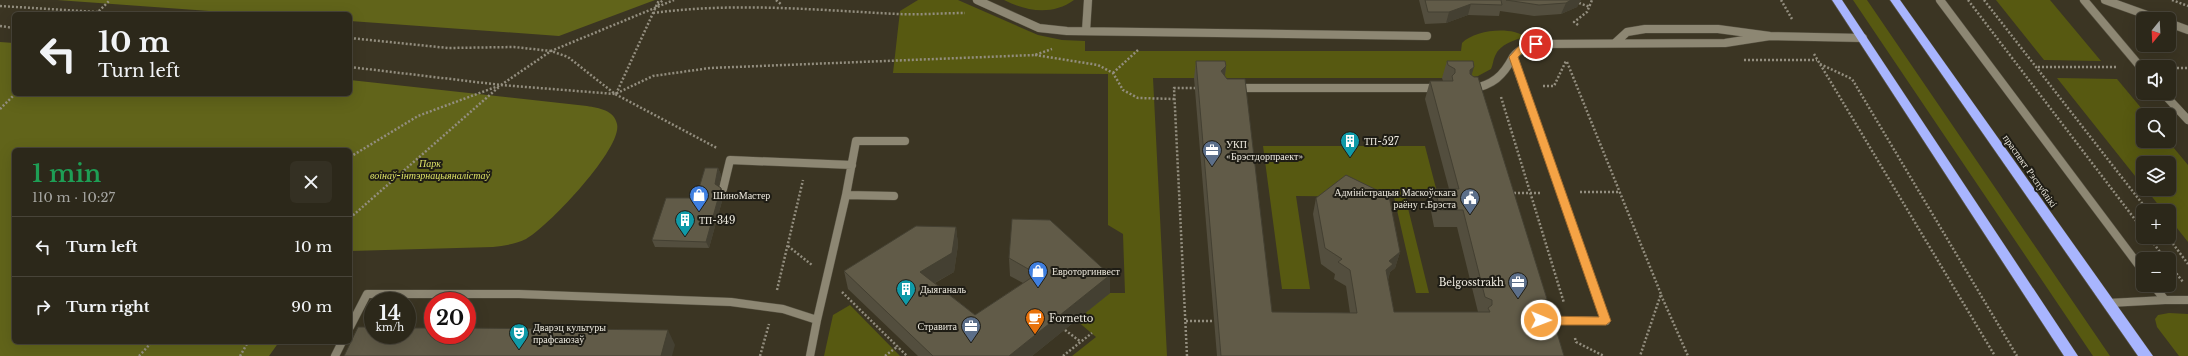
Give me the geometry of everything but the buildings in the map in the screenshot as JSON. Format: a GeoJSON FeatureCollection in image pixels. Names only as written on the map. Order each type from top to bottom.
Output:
{"type":"FeatureCollection","features":[{"type":"Feature","properties":{"kind":"highway"},"geometry":{"type":"LineString","coordinates":[[1837,0],[1864,38],[2071,356]]}},
{"type":"Feature","properties":{"kind":"highway","name":"праспект Рэспублікі"},"geometry":{"type":"LineString","coordinates":[[1895,0],[2146,356]]}},
{"type":"Feature","properties":{"kind":"lane"},"geometry":{"type":"LineString","coordinates":[[977,0],[1039,28],[1086,31],[1427,36]]}},
{"type":"Feature","properties":{"kind":"lane"},"geometry":{"type":"LineString","coordinates":[[1086,31],[1088,0]]}},
{"type":"Feature","properties":{"kind":"lane"},"geometry":{"type":"LineString","coordinates":[[1940,0],[2136,262]]}},
{"type":"Feature","properties":{"kind":"lane"},"geometry":{"type":"LineString","coordinates":[[2084,0],[2136,62]]}},
{"type":"Feature","properties":{"kind":"lane"},"geometry":{"type":"LineString","coordinates":[[2105,0],[2138,12]]}},
{"type":"Feature","properties":{"kind":"lane"},"geometry":{"type":"LineString","coordinates":[[2176,26],[2188,30]]}},
{"type":"Feature","properties":{"kind":"lane"},"geometry":{"type":"LineString","coordinates":[[1615,43],[1628,32],[1645,28],[1718,29],[1770,36],[1864,38]]}},
{"type":"Feature","properties":{"kind":"lane"},"geometry":{"type":"LineString","coordinates":[[1470,89],[1493,83],[1505,72],[1516,52],[1526,46],[1560,43],[1730,43],[1770,36]]}},
{"type":"Feature","properties":{"kind":"lane"},"geometry":{"type":"LineString","coordinates":[[1513,57],[1606,321],[1541,320]]}},
{"type":"Feature","properties":{"kind":"lane"},"geometry":{"type":"LineString","coordinates":[[1224,88],[1445,88]]}},
{"type":"Feature","properties":{"kind":"lane"},"geometry":{"type":"LineString","coordinates":[[2169,100],[2188,120]]}},
{"type":"Feature","properties":{"kind":"lane"},"geometry":{"type":"LineString","coordinates":[[810,356],[846,195],[856,142],[905,141]]}},
{"type":"Feature","properties":{"kind":"lane"},"geometry":{"type":"LineString","coordinates":[[723,189],[730,160],[852,165]]}},
{"type":"Feature","properties":{"kind":"lane"},"geometry":{"type":"LineString","coordinates":[[846,195],[894,196]]}},
{"type":"Feature","properties":{"kind":"lane"},"geometry":{"type":"LineString","coordinates":[[2159,292],[2165,300]]}},
{"type":"Feature","properties":{"kind":"lane"},"geometry":{"type":"LineString","coordinates":[[352,323],[367,294],[519,294],[731,302],[783,309],[817,320]]}},
{"type":"Feature","properties":{"kind":"lane"},"geometry":{"type":"LineString","coordinates":[[2109,303],[2188,300]]}},
{"type":"Feature","properties":{"kind":"lane"},"geometry":{"type":"LineString","coordinates":[[335,356],[341,344]]}},
{"type":"Feature","properties":{"kind":"path"},"geometry":{"type":"LineString","coordinates":[[99,11],[110,0]]}},
{"type":"Feature","properties":{"kind":"path"},"geometry":{"type":"LineString","coordinates":[[615,94],[659,0]]}},
{"type":"Feature","properties":{"kind":"path"},"geometry":{"type":"LineString","coordinates":[[656,6],[663,0]]}},
{"type":"Feature","properties":{"kind":"path"},"geometry":{"type":"LineString","coordinates":[[352,216],[501,85],[551,51],[656,6],[674,0]]}},
{"type":"Feature","properties":{"kind":"path"},"geometry":{"type":"LineString","coordinates":[[776,0],[782,5]]}},
{"type":"Feature","properties":{"kind":"path"},"geometry":{"type":"LineString","coordinates":[[1580,27],[1574,22],[1590,7],[1592,0]]}},
{"type":"Feature","properties":{"kind":"path"},"geometry":{"type":"LineString","coordinates":[[1968,0],[2136,221]]}},
{"type":"Feature","properties":{"kind":"path"},"geometry":{"type":"LineString","coordinates":[[1984,0],[2038,67],[2143,204]]}},
{"type":"Feature","properties":{"kind":"path"},"geometry":{"type":"LineString","coordinates":[[2172,0],[2188,6]]}},
{"type":"Feature","properties":{"kind":"path"},"geometry":{"type":"LineString","coordinates":[[1782,1],[1796,24]]}},
{"type":"Feature","properties":{"kind":"path"},"geometry":{"type":"LineString","coordinates":[[1579,3],[1590,7]]}},
{"type":"Feature","properties":{"kind":"path"},"geometry":{"type":"LineString","coordinates":[[653,14],[715,5],[782,5],[890,14],[969,13]]}},
{"type":"Feature","properties":{"kind":"path"},"geometry":{"type":"LineString","coordinates":[[0,6],[109,12]]}},
{"type":"Feature","properties":{"kind":"path"},"geometry":{"type":"LineString","coordinates":[[0,26],[12,28]]}},
{"type":"Feature","properties":{"kind":"path"},"geometry":{"type":"LineString","coordinates":[[352,38],[448,48],[514,47],[551,51],[568,57],[615,94],[711,145]]}},
{"type":"Feature","properties":{"kind":"path"},"geometry":{"type":"LineString","coordinates":[[1560,43],[1661,294],[1688,356]]}},
{"type":"Feature","properties":{"kind":"path"},"geometry":{"type":"LineString","coordinates":[[1035,55],[1055,47]]}},
{"type":"Feature","properties":{"kind":"path"},"geometry":{"type":"LineString","coordinates":[[1813,53],[1897,196],[1995,356]]}},
{"type":"Feature","properties":{"kind":"path"},"geometry":{"type":"LineString","coordinates":[[352,67],[501,85],[615,94],[653,76],[710,68],[1035,55],[1098,65],[1113,73],[1117,84],[1126,94],[1148,100],[1175,99]]}},
{"type":"Feature","properties":{"kind":"path"},"geometry":{"type":"LineString","coordinates":[[1820,64],[1852,79],[2017,356]]}},
{"type":"Feature","properties":{"kind":"path"},"geometry":{"type":"LineString","coordinates":[[2038,67],[2136,69]]}},
{"type":"Feature","properties":{"kind":"path"},"geometry":{"type":"LineString","coordinates":[[2176,68],[2188,68]]}},
{"type":"Feature","properties":{"kind":"path"},"geometry":{"type":"LineString","coordinates":[[352,156],[418,116],[501,85]]}},
{"type":"Feature","properties":{"kind":"path"},"geometry":{"type":"LineString","coordinates":[[1188,356],[1174,88],[1195,88]]}},
{"type":"Feature","properties":{"kind":"path"},"geometry":{"type":"LineString","coordinates":[[0,109],[13,96]]}},
{"type":"Feature","properties":{"kind":"path"},"geometry":{"type":"LineString","coordinates":[[788,246],[804,179]]}},
{"type":"Feature","properties":{"kind":"path"},"geometry":{"type":"LineString","coordinates":[[1502,193],[1542,192]]}},
{"type":"Feature","properties":{"kind":"path"},"geometry":{"type":"LineString","coordinates":[[2153,244],[2160,252]]}},
{"type":"Feature","properties":{"kind":"path"},"geometry":{"type":"LineString","coordinates":[[2173,244],[2188,264]]}},
{"type":"Feature","properties":{"kind":"path"},"geometry":{"type":"LineString","coordinates":[[2176,273],[2188,289]]}},
{"type":"Feature","properties":{"kind":"path"},"geometry":{"type":"LineString","coordinates":[[1640,356],[1661,294]]}},
{"type":"Feature","properties":{"kind":"path"},"geometry":{"type":"LineString","coordinates":[[850,299],[908,356]]}},
{"type":"Feature","properties":{"kind":"path"},"geometry":{"type":"LineString","coordinates":[[1186,321],[1214,321]]}},
{"type":"Feature","properties":{"kind":"path"},"geometry":{"type":"LineString","coordinates":[[1065,330],[1081,342]]}},
{"type":"Feature","properties":{"kind":"path"},"geometry":{"type":"LineString","coordinates":[[1064,356],[1092,333]]}},
{"type":"Feature","properties":{"kind":"path"},"geometry":{"type":"LineString","coordinates":[[760,356],[766,335]]}},
{"type":"Feature","properties":{"kind":"path"},"geometry":{"type":"LineString","coordinates":[[139,356],[150,344]]}},
{"type":"Feature","properties":{"kind":"path"},"geometry":{"type":"LineString","coordinates":[[240,356],[247,344]]}},
{"type":"Feature","properties":{"kind":"path"},"geometry":{"type":"LineString","coordinates":[[885,356],[898,346]]}},
{"type":"Feature","properties":{"kind":"shaded area"},"geometry":{"type":"Polygon","coordinates":[[[918,0],[958,0],[1038,35],[1062,40],[1085,41],[1085,51],[1461,51],[1462,43],[1475,35],[1484,32],[1511,31],[1525,37],[1512,41],[1500,48],[1495,56],[1491,69],[1478,76],[1467,78],[1153,78],[1167,356],[1072,356],[1096,337],[1076,320],[1110,293],[1125,293],[1123,234],[1108,225],[1108,74],[893,73],[900,11],[918,0]]]}},
{"type":"Feature","properties":{"kind":"shaded area"},"geometry":{"type":"Polygon","coordinates":[[[1004,0],[1074,0],[1057,8],[1039,10],[1021,7],[1004,0]]]}},
{"type":"Feature","properties":{"kind":"shaded area"},"geometry":{"type":"Polygon","coordinates":[[[1853,0],[1867,0],[2110,356],[2093,356],[1853,0]]]}},
{"type":"Feature","properties":{"kind":"shaded area"},"geometry":{"type":"Polygon","coordinates":[[[1996,0],[2050,0],[2101,61],[2044,60],[1996,0]]]}},
{"type":"Feature","properties":{"kind":"shaded area"},"geometry":{"type":"Polygon","coordinates":[[[2057,78],[2117,79],[2141,108],[2136,108],[2136,148],[2174,148],[2188,165],[2188,242],[2176,227],[2176,204],[2158,204],[2151,196],[2176,196],[2176,156],[2136,156],[2136,177],[2057,78]]]}},
{"type":"Feature","properties":{"kind":"shaded area"},"geometry":{"type":"Polygon","coordinates":[[[1263,146],[1425,146],[1438,196],[1405,196],[1429,293],[1416,293],[1394,197],[1296,196],[1310,289],[1282,289],[1263,146]]]}},
{"type":"Feature","properties":{"kind":"shaded area"},"geometry":{"type":"Polygon","coordinates":[[[850,305],[900,356],[824,356],[833,315],[850,305]]]}},
{"type":"Feature","properties":{"kind":"shaded area"},"geometry":{"type":"Polygon","coordinates":[[[2169,313],[2188,314],[2188,356],[2179,356],[2157,327],[2155,319],[2158,315],[2169,313]]]}},
{"type":"Feature","properties":{"kind":"green space"},"geometry":{"type":"Polygon","coordinates":[[[57,0],[655,0],[559,36],[352,21],[352,12],[223,12],[57,0]]]}},
{"type":"Feature","properties":{"kind":"green space","name":"Парк воінаў-інтэрнацыяналістаў"},"geometry":{"type":"Polygon","coordinates":[[[0,42],[12,43],[12,96],[352,96],[352,80],[587,106],[605,110],[613,116],[617,124],[616,135],[608,151],[582,186],[550,220],[526,239],[493,247],[352,251],[352,148],[12,148],[12,344],[278,344],[269,356],[0,356],[0,42]]]}},
{"type":"Feature","properties":{"kind":"place","name":"ТП-527"},"geometry":{"type":"Point","coordinates":[1350,158]}},
{"type":"Feature","properties":{"kind":"place","name":"УКП «Брэстдорпраект»"},"geometry":{"type":"Point","coordinates":[1212,167]}},
{"type":"Feature","properties":{"kind":"place","name":"ШиноМастер"},"geometry":{"type":"Point","coordinates":[699,212]}},
{"type":"Feature","properties":{"kind":"place","name":"Адміністрацыя Маскоўскага раёну г.Брэста"},"geometry":{"type":"Point","coordinates":[1470,215]}},
{"type":"Feature","properties":{"kind":"place","name":"ТП-349"},"geometry":{"type":"Point","coordinates":[685,237]}},
{"type":"Feature","properties":{"kind":"place","name":"Евроторгинвест"},"geometry":{"type":"Point","coordinates":[1038,288]}},
{"type":"Feature","properties":{"kind":"place","name":"Belgosstrakh"},"geometry":{"type":"Point","coordinates":[1518,299]}},
{"type":"Feature","properties":{"kind":"place","name":"Дыяганаль"},"geometry":{"type":"Point","coordinates":[906,306]}},
{"type":"Feature","properties":{"kind":"place","name":"Fornetto"},"geometry":{"type":"Point","coordinates":[1035,335]}},
{"type":"Feature","properties":{"kind":"place","name":"Стравита"},"geometry":{"type":"Point","coordinates":[971,343]}},
{"type":"Feature","properties":{"kind":"place","name":"Дварэц культуры прафсаюзаў"},"geometry":{"type":"Point","coordinates":[519,350]}},
{"type":"Feature","properties":{"kind":"route"},"geometry":{"type":"LineString","coordinates":[[1536,44],[1526,46],[1516,52],[1513,57],[1606,321],[1541,320]]}}]}
